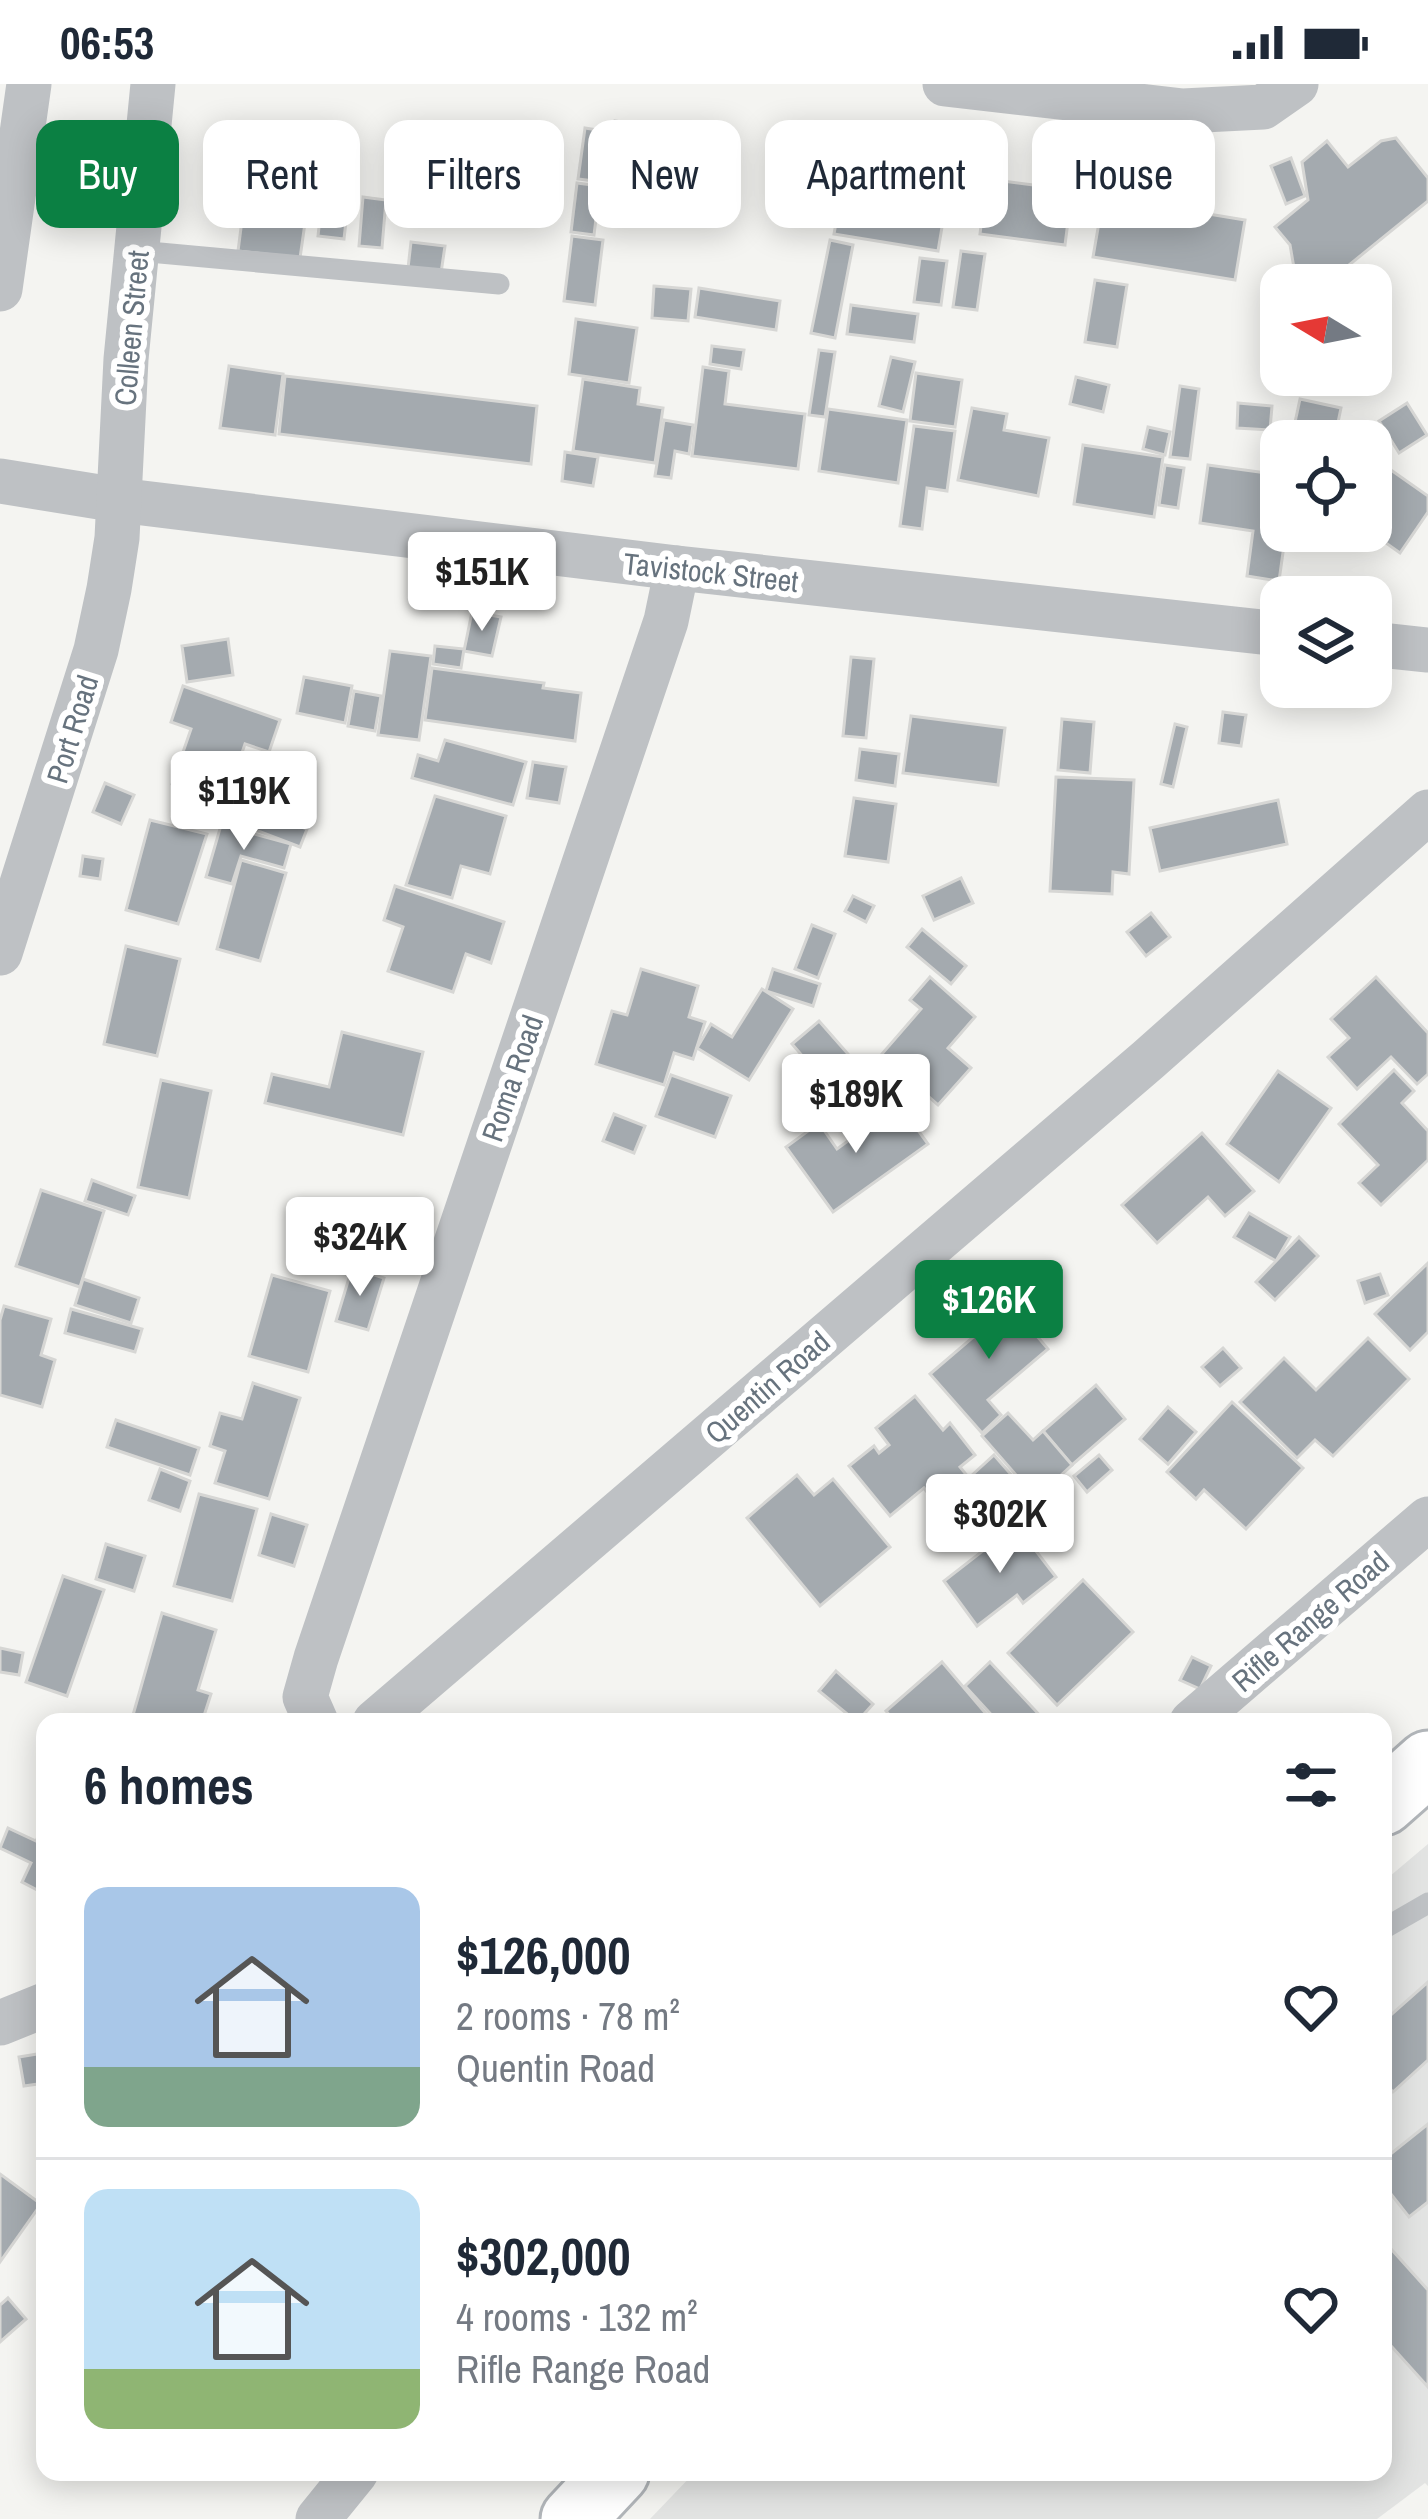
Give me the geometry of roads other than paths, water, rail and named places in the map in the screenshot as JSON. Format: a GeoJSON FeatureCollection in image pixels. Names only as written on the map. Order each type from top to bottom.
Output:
{"type":"FeatureCollection","features":[{"type":"Feature","properties":{"kind":"main road"},"geometry":{"type":"LineString","coordinates":[[1392,1794],[1428,1763]]}},
{"type":"Feature","properties":{"kind":"main road"},"geometry":{"type":"LineString","coordinates":[[573,2519],[609,2481]]}},
{"type":"Feature","properties":{"kind":"street"},"geometry":{"type":"LineString","coordinates":[[0,289],[29,84]]}},
{"type":"Feature","properties":{"kind":"street","name":"Colleen Street"},"geometry":{"type":"LineString","coordinates":[[118,500],[126,359],[153,84]]}},
{"type":"Feature","properties":{"kind":"street"},"geometry":{"type":"LineString","coordinates":[[945,84],[1183,111],[1263,106],[1296,84]]}},
{"type":"Feature","properties":{"kind":"street","name":"Tavistock Street"},"geometry":{"type":"LineString","coordinates":[[0,481],[118,500],[677,568],[1260,632]]}},
{"type":"Feature","properties":{"kind":"street","name":"Port Road"},"geometry":{"type":"LineString","coordinates":[[0,952],[95,650],[112,572],[118,500]]}},
{"type":"Feature","properties":{"kind":"street","name":"Roma Road"},"geometry":{"type":"LineString","coordinates":[[312,1713],[305,1697],[316,1658],[666,621],[677,568]]}},
{"type":"Feature","properties":{"kind":"street"},"geometry":{"type":"LineString","coordinates":[[1392,646],[1428,650]]}},
{"type":"Feature","properties":{"kind":"street","name":"Quentin Road"},"geometry":{"type":"LineString","coordinates":[[386,1713],[1148,1060],[1428,812]]}},
{"type":"Feature","properties":{"kind":"street","name":"Rifle Range Road"},"geometry":{"type":"LineString","coordinates":[[1203,1713],[1428,1520]]}},
{"type":"Feature","properties":{"kind":"street"},"geometry":{"type":"LineString","coordinates":[[0,2023],[36,2009]]}},
{"type":"Feature","properties":{"kind":"street"},"geometry":{"type":"LineString","coordinates":[[319,2519],[349,2481]]}},
{"type":"Feature","properties":{"kind":"lane"},"geometry":{"type":"LineString","coordinates":[[138,250],[499,284]]}},
{"type":"Feature","properties":{"kind":"lane"},"geometry":{"type":"LineString","coordinates":[[1392,1924],[1428,1903]]}}]}
